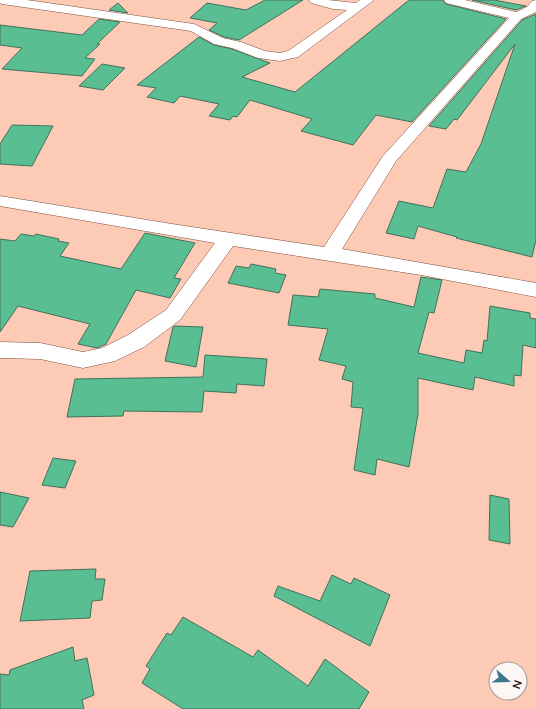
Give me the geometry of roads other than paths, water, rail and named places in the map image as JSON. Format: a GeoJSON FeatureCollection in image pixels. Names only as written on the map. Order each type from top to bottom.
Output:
{"type":"FeatureCollection","features":[{"type":"Feature","properties":{"kind":"street"},"geometry":{"type":"LineString","coordinates":[[2,0],[194,28],[219,41],[236,44],[262,55],[280,57],[292,54],[363,4]]}},
{"type":"Feature","properties":{"kind":"street"},"geometry":{"type":"LineString","coordinates":[[315,0],[332,5],[363,4]]}},
{"type":"Feature","properties":{"kind":"street"},"geometry":{"type":"LineString","coordinates":[[450,0],[517,16]]}},
{"type":"Feature","properties":{"kind":"street"},"geometry":{"type":"LineString","coordinates":[[330,253],[388,159],[517,16],[534,8]]}},
{"type":"Feature","properties":{"kind":"street"},"geometry":{"type":"LineString","coordinates":[[0,201],[228,239],[330,253],[466,276],[536,290]]}},
{"type":"Feature","properties":{"kind":"street"},"geometry":{"type":"LineString","coordinates":[[0,350],[40,352],[83,360],[107,355],[136,341],[173,315],[228,239]]}}]}
